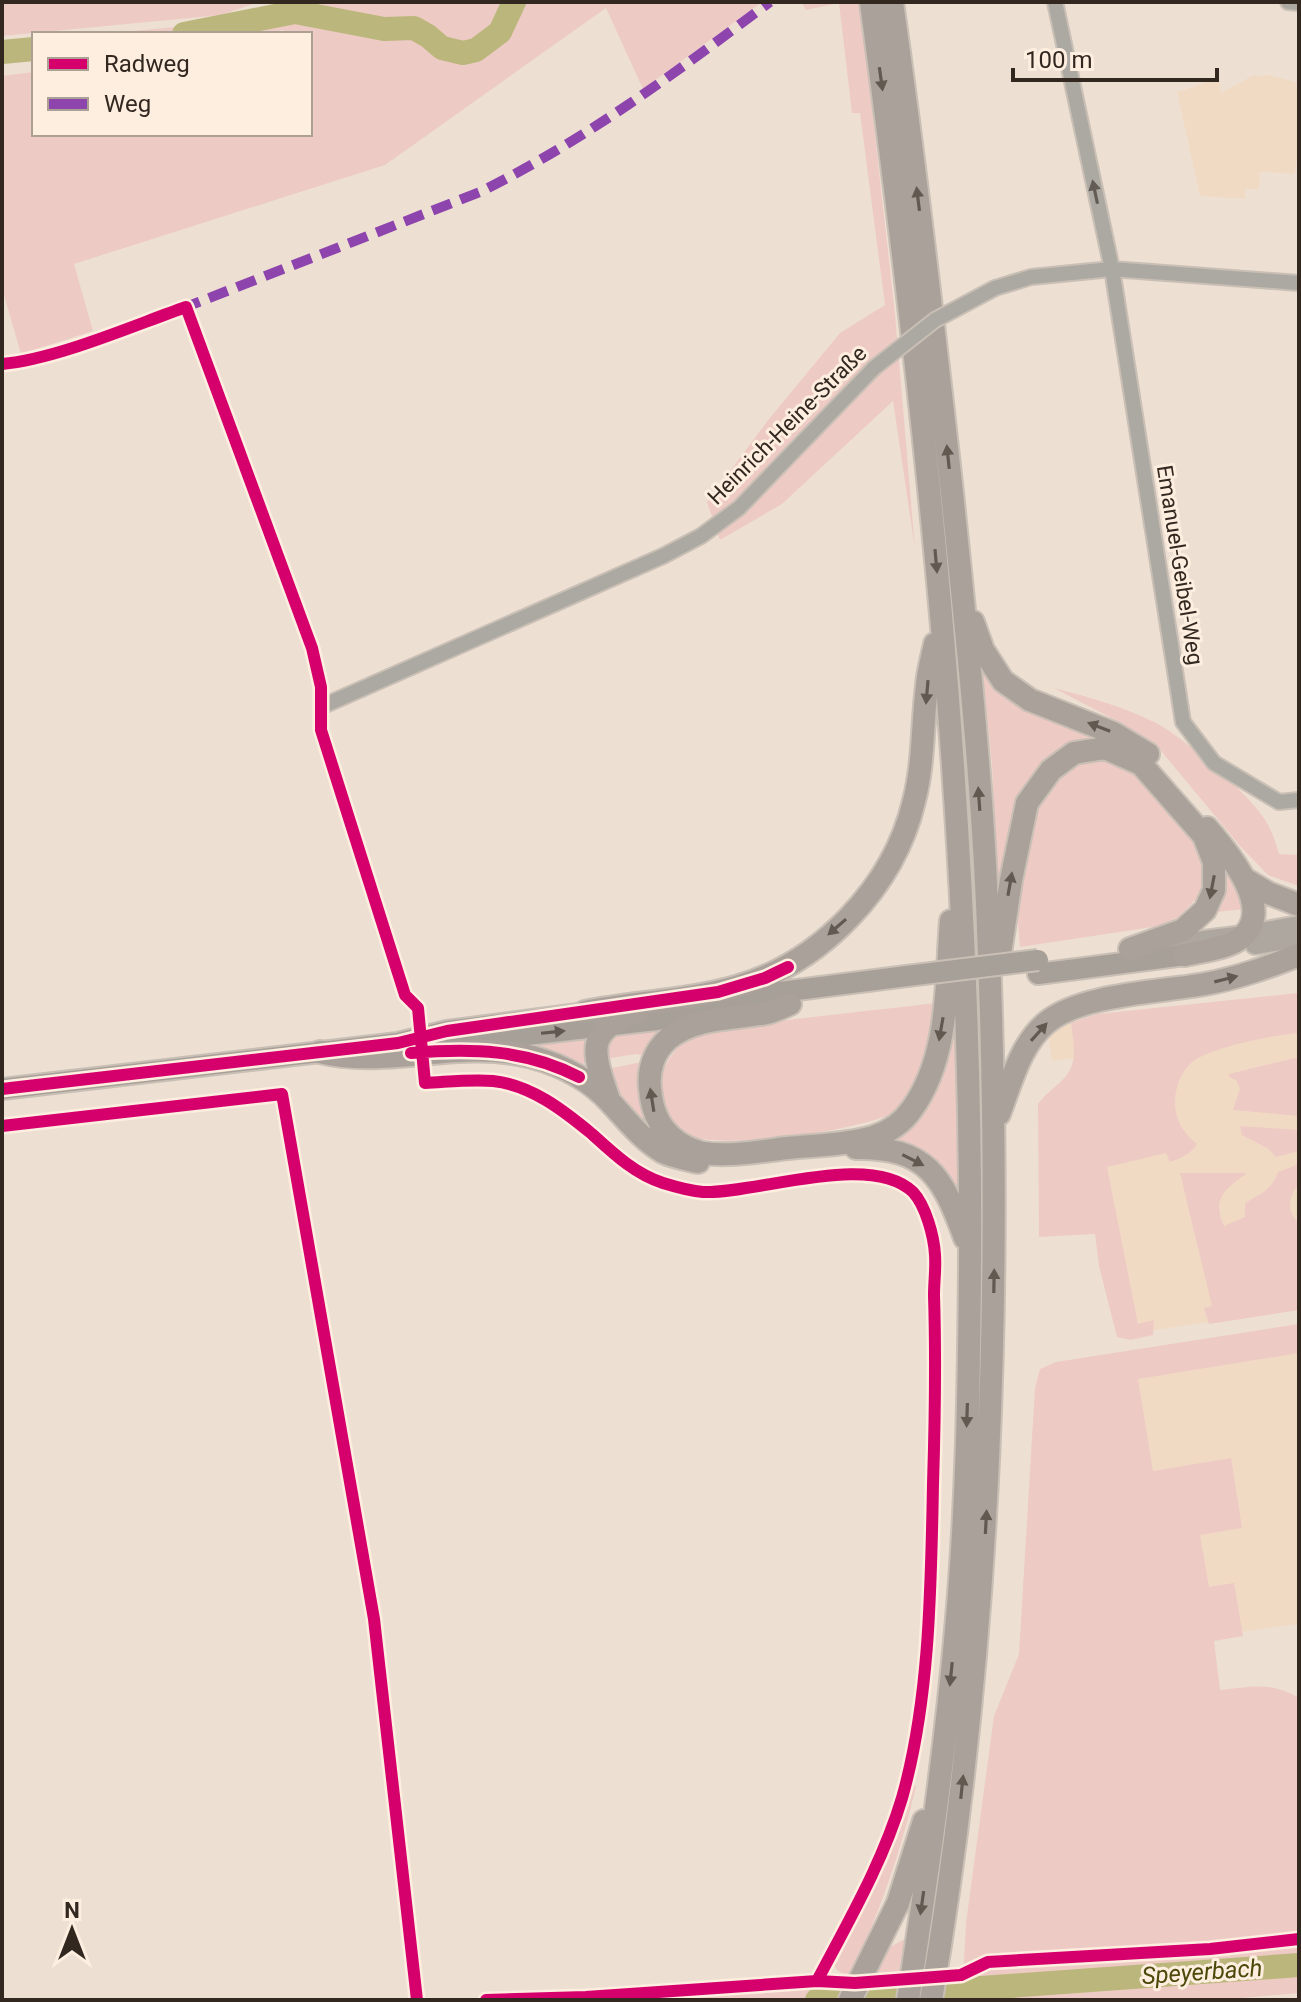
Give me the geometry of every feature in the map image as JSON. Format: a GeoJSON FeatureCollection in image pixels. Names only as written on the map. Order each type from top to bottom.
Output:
{"type":"FeatureCollection","features":[{"type":"Feature","properties":{"kind":"highway"},"geometry":{"type":"LineString","coordinates":[[871,2],[913,331],[941,615],[958,840],[969,1066],[970,1252],[964,1510],[941,1771],[908,2000]]}},
{"type":"Feature","properties":{"kind":"highway"},"geometry":{"type":"LineString","coordinates":[[892,2],[930,298],[963,596],[987,900],[994,1127],[994,1338],[986,1527],[970,1718],[944,1950],[945,2000]]}},
{"type":"Feature","properties":{"kind":"highway"},"geometry":{"type":"LineString","coordinates":[[963,596],[983,650],[1003,681],[1030,700],[1113,733],[1149,755],[1230,854],[1246,880],[1252,903],[1252,919],[1244,935],[1235,942],[1185,955]]}},
{"type":"Feature","properties":{"kind":"highway"},"geometry":{"type":"LineString","coordinates":[[585,1012],[718,992],[765,978],[788,967],[843,923],[880,882],[898,850],[914,804],[923,760],[927,685],[941,615]]}},
{"type":"Feature","properties":{"kind":"highway"},"geometry":{"type":"LineString","coordinates":[[991,1016],[1011,880],[1027,803],[1051,770],[1074,753],[1105,748],[1141,764],[1204,836],[1214,862],[1214,890],[1205,910],[1183,930],[1130,949]]}},
{"type":"Feature","properties":{"kind":"highway"},"geometry":{"type":"LineString","coordinates":[[790,1004],[764,1014],[720,1019],[684,1028],[666,1040],[653,1059],[649,1077],[653,1113],[672,1138],[702,1153],[750,1152],[873,1137],[901,1122],[921,1094],[932,1071],[939,1044],[958,840]]}},
{"type":"Feature","properties":{"kind":"highway"},"geometry":{"type":"LineString","coordinates":[[1246,880],[1284,901],[1299,905]]}},
{"type":"Feature","properties":{"kind":"highway"},"geometry":{"type":"LineString","coordinates":[[994,1127],[1019,1060],[1031,1039],[1046,1023],[1066,1010],[1208,984],[1259,971],[1299,955]]}},
{"type":"Feature","properties":{"kind":"highway"},"geometry":{"type":"LineString","coordinates":[[609,1100],[597,1053],[598,1039],[605,1027],[655,1007]]}},
{"type":"Feature","properties":{"kind":"highway"},"geometry":{"type":"LineString","coordinates":[[320,1052],[343,1058],[448,1041],[476,1050],[529,1056],[579,1077],[609,1100],[642,1137],[666,1153],[699,1162],[737,1163],[855,1148],[876,1148],[914,1158],[930,1169],[943,1184],[970,1252]]}},
{"type":"Feature","properties":{"kind":"highway"},"geometry":{"type":"LineString","coordinates":[[850,2000],[898,1903],[941,1771]]}},
{"type":"Feature","properties":{"kind":"highway"},"geometry":{"type":"LineString","coordinates":[[931,2000],[944,1950]]}},
{"type":"Feature","properties":{"kind":"main road"},"geometry":{"type":"LineString","coordinates":[[1038,967],[1130,949],[1299,925]]}},
{"type":"Feature","properties":{"kind":"main road"},"geometry":{"type":"LineString","coordinates":[[448,1041],[585,1012],[1185,955],[1299,938]]}},
{"type":"Feature","properties":{"kind":"main road"},"geometry":{"type":"LineString","coordinates":[[448,1041],[605,1027],[790,1004],[908,983]]}},
{"type":"Feature","properties":{"kind":"main road"},"geometry":{"type":"LineString","coordinates":[[2,1089],[320,1052]]}},
{"type":"Feature","properties":{"kind":"street","name":"Emanuel-Geibel-Weg"},"geometry":{"type":"LineString","coordinates":[[1055,2],[1112,269],[1183,722],[1214,763],[1279,802],[1299,800]]}},
{"type":"Feature","properties":{"kind":"street"},"geometry":{"type":"LineString","coordinates":[[1288,2],[1299,3]]}},
{"type":"Feature","properties":{"kind":"street","name":"Heinrich-Heine-Straße"},"geometry":{"type":"LineString","coordinates":[[323,706],[663,556],[701,536],[739,508],[874,368],[935,320],[995,288],[1031,277],[1112,269],[1299,283]]}},
{"type":"Feature","properties":{"kind":"shaded area"},"geometry":{"type":"Polygon","coordinates":[[[2,2],[259,2],[221,15],[2,36],[2,2]]]}},
{"type":"Feature","properties":{"kind":"shaded area"},"geometry":{"type":"Polygon","coordinates":[[[279,2],[762,2],[643,89],[606,8],[385,165],[74,264],[93,331],[21,354],[2,288],[2,76],[32,72],[32,136],[312,136],[312,32],[123,32],[252,20],[279,2]]]}},
{"type":"Feature","properties":{"kind":"shaded area"},"geometry":{"type":"Polygon","coordinates":[[[801,2],[860,2],[895,314],[915,549],[893,401],[782,504],[720,540],[707,502],[769,419],[840,333],[885,305],[860,113],[852,113],[839,3],[806,10],[801,2]]]}},
{"type":"Feature","properties":{"kind":"shaded area"},"geometry":{"type":"Polygon","coordinates":[[[32,40],[32,60],[2,64],[2,43],[32,40]]]}},
{"type":"Feature","properties":{"kind":"shaded area"},"geometry":{"type":"Polygon","coordinates":[[[1269,75],[1299,83],[1299,163],[1296,163],[1295,174],[1260,172],[1259,189],[1245,189],[1245,199],[1200,196],[1177,92],[1219,78],[1221,93],[1252,76],[1269,75]]]}},
{"type":"Feature","properties":{"kind":"shaded area"},"geometry":{"type":"Polygon","coordinates":[[[982,665],[1108,739],[1054,757],[1002,893],[998,893],[992,764],[982,665]]]}},
{"type":"Feature","properties":{"kind":"shaded area"},"geometry":{"type":"Polygon","coordinates":[[[1054,688],[1142,716],[1198,753],[1234,784],[1261,814],[1279,854],[1299,855],[1299,886],[1268,875],[1157,746],[1054,688]]]}},
{"type":"Feature","properties":{"kind":"shaded area"},"geometry":{"type":"Polygon","coordinates":[[[1088,757],[1128,762],[1203,847],[1205,889],[1179,917],[1159,926],[1020,947],[1018,924],[1022,861],[1028,821],[1056,775],[1088,757]]]}},
{"type":"Feature","properties":{"kind":"shaded area"},"geometry":{"type":"Polygon","coordinates":[[[1224,856],[1245,909],[1217,912],[1213,909],[1224,856]]]}},
{"type":"Feature","properties":{"kind":"shaded area"},"geometry":{"type":"Polygon","coordinates":[[[1299,993],[1299,1033],[1227,1047],[1200,1057],[1184,1071],[1176,1091],[1175,1109],[1181,1126],[1197,1144],[1192,1150],[1170,1162],[1166,1153],[1107,1167],[1138,1324],[1154,1320],[1153,1335],[1130,1340],[1117,1337],[1099,1266],[1095,1234],[1039,1237],[1038,1104],[1064,1078],[1072,1064],[1071,1023],[1097,1014],[1299,993]]]}},
{"type":"Feature","properties":{"kind":"shaded area"},"geometry":{"type":"Polygon","coordinates":[[[1299,999],[1299,1310],[1125,1334],[1078,1033],[1299,999]]]}},
{"type":"Feature","properties":{"kind":"shaded area"},"geometry":{"type":"Polygon","coordinates":[[[935,1003],[925,1061],[914,1090],[898,1110],[882,1117],[827,1131],[730,1141],[689,1135],[666,1112],[661,1085],[664,1071],[680,1046],[699,1033],[935,1003]]]}},
{"type":"Feature","properties":{"kind":"shaded area"},"geometry":{"type":"Polygon","coordinates":[[[958,1005],[961,1204],[949,1179],[934,1161],[914,1149],[887,1140],[958,1005]]]}},
{"type":"Feature","properties":{"kind":"shaded area"},"geometry":{"type":"Polygon","coordinates":[[[676,1022],[647,1056],[636,1054],[605,1059],[609,1033],[676,1022]]]}},
{"type":"Feature","properties":{"kind":"shaded area"},"geometry":{"type":"Polygon","coordinates":[[[1071,1023],[1076,1058],[1052,1061],[1048,1035],[1057,1026],[1071,1023]]]}},
{"type":"Feature","properties":{"kind":"shaded area"},"geometry":{"type":"Polygon","coordinates":[[[593,1033],[591,1060],[585,1062],[581,1069],[510,1041],[593,1033]]]}},
{"type":"Feature","properties":{"kind":"shaded area"},"geometry":{"type":"Polygon","coordinates":[[[1299,1057],[1299,1116],[1233,1110],[1240,1089],[1229,1074],[1299,1057]]]}},
{"type":"Feature","properties":{"kind":"shaded area"},"geometry":{"type":"Polygon","coordinates":[[[637,1063],[644,1065],[652,1131],[624,1103],[607,1069],[637,1063]]]}},
{"type":"Feature","properties":{"kind":"shaded area"},"geometry":{"type":"Polygon","coordinates":[[[1240,1126],[1299,1130],[1299,1151],[1276,1157],[1269,1149],[1242,1135],[1240,1126]]]}},
{"type":"Feature","properties":{"kind":"shaded area"},"geometry":{"type":"Polygon","coordinates":[[[1299,1164],[1299,1185],[1290,1204],[1292,1214],[1299,1223],[1299,1310],[1209,1324],[1204,1308],[1212,1306],[1180,1173],[1247,1173],[1227,1189],[1220,1201],[1224,1226],[1245,1217],[1245,1203],[1269,1187],[1278,1172],[1299,1164]]]}},
{"type":"Feature","properties":{"kind":"shaded area"},"geometry":{"type":"Polygon","coordinates":[[[1299,1324],[1299,1624],[1220,1635],[1090,1357],[1299,1324]]]}},
{"type":"Feature","properties":{"kind":"shaded area"},"geometry":{"type":"Polygon","coordinates":[[[1299,1324],[1299,1353],[1138,1379],[1153,1471],[1231,1458],[1242,1528],[1200,1535],[1209,1587],[1234,1583],[1243,1636],[1214,1641],[1220,1690],[1269,1687],[1299,1698],[1299,1993],[1219,2000],[962,2000],[966,1923],[994,1716],[1019,1654],[1035,1388],[1040,1369],[1056,1362],[1299,1324]]]}},
{"type":"Feature","properties":{"kind":"shaded area"},"geometry":{"type":"Polygon","coordinates":[[[909,1783],[916,1786],[889,1881],[851,1973],[841,1973],[834,1965],[872,1882],[909,1783]]]}},
{"type":"Feature","properties":{"kind":"shaded area"},"geometry":{"type":"Polygon","coordinates":[[[905,1939],[894,2000],[862,2000],[888,1948],[905,1939]]]}},
{"type":"Feature","properties":{"kind":"shaded area"},"geometry":{"type":"Polygon","coordinates":[[[791,1983],[843,1987],[837,2000],[622,2000],[683,1996],[791,1983]]]}},
{"type":"Feature","properties":{"kind":"waterway"},"geometry":{"type":"LineString","coordinates":[[194,32],[295,12],[384,29],[414,28],[442,48],[463,53],[476,50],[500,32],[514,2]]}},
{"type":"Feature","properties":{"kind":"waterway"},"geometry":{"type":"LineString","coordinates":[[2,52],[32,49]]}},
{"type":"Feature","properties":{"kind":"waterway","name":"Speyerbach"},"geometry":{"type":"LineString","coordinates":[[817,2000],[1299,1965]]}},
{"type":"Feature","properties":{"kind":"marked path"},"geometry":{"type":"LineString","coordinates":[[181,309],[480,192],[519,172],[630,104],[770,2]]}},
{"type":"Feature","properties":{"kind":"cycle path"},"geometry":{"type":"LineString","coordinates":[[2,364],[70,349],[186,307],[312,648],[321,687],[321,730],[405,995],[418,1008],[425,1083],[485,1080],[507,1083],[533,1093],[581,1125],[634,1169],[683,1189],[726,1191],[812,1177],[870,1175],[894,1180],[913,1192],[922,1205],[935,1255],[930,1602],[924,1682],[911,1761],[894,1822],[864,1891],[817,1981]]}},
{"type":"Feature","properties":{"kind":"cycle path"},"geometry":{"type":"LineString","coordinates":[[2,1089],[398,1043],[447,1031],[718,992],[765,978],[788,967]]}},
{"type":"Feature","properties":{"kind":"cycle path"},"geometry":{"type":"LineString","coordinates":[[411,1053],[497,1053],[538,1061],[579,1077]]}},
{"type":"Feature","properties":{"kind":"cycle path"},"geometry":{"type":"LineString","coordinates":[[2,1126],[282,1094],[374,1619],[417,2000]]}},
{"type":"Feature","properties":{"kind":"cycle path"},"geometry":{"type":"LineString","coordinates":[[486,2000],[586,1997],[817,1981],[855,1983],[961,1975],[988,1962],[1210,1949],[1299,1939]]}}]}
